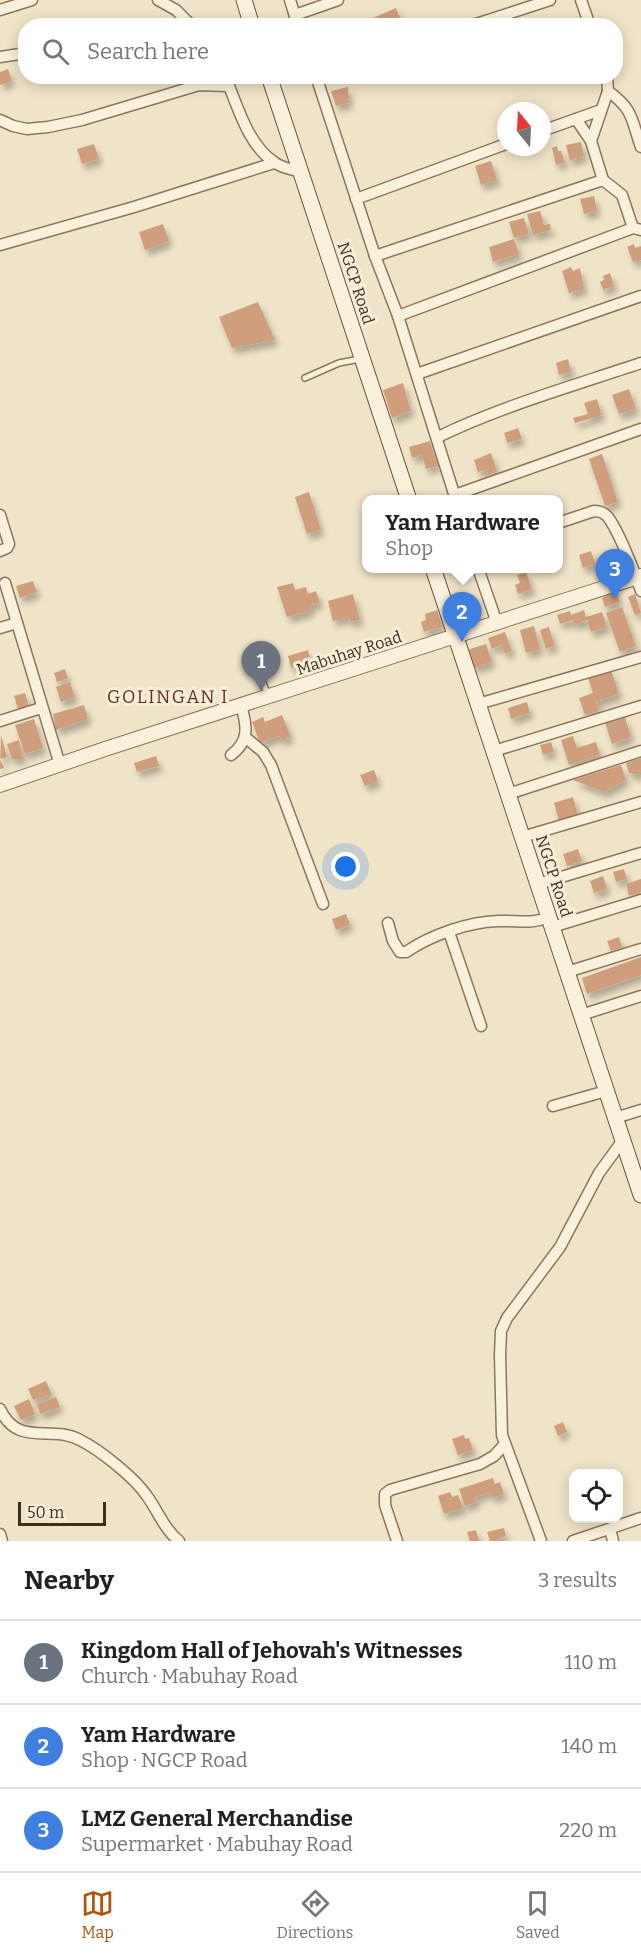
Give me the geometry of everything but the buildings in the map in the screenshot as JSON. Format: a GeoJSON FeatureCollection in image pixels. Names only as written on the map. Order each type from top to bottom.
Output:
{"type":"FeatureCollection","features":[{"type":"Feature","properties":{"kind":"main road"},"geometry":{"type":"LineString","coordinates":[[244,0],[250,18]]}},
{"type":"Feature","properties":{"kind":"main road","name":"NGCP Road"},"geometry":{"type":"LineString","coordinates":[[272,84],[407,495]]}},
{"type":"Feature","properties":{"kind":"main road","name":"NGCP Road"},"geometry":{"type":"LineString","coordinates":[[435,573],[622,1140],[636,1164],[641,1195]]}},
{"type":"Feature","properties":{"kind":"street"},"geometry":{"type":"LineString","coordinates":[[0,10],[32,0]]}},
{"type":"Feature","properties":{"kind":"street"},"geometry":{"type":"LineString","coordinates":[[158,0],[176,10],[184,18]]}},
{"type":"Feature","properties":{"kind":"street"},"geometry":{"type":"LineString","coordinates":[[290,0],[295,18]]}},
{"type":"Feature","properties":{"kind":"street"},"geometry":{"type":"LineString","coordinates":[[300,18],[338,0]]}},
{"type":"Feature","properties":{"kind":"street"},"geometry":{"type":"LineString","coordinates":[[495,18],[550,0]]}},
{"type":"Feature","properties":{"kind":"street"},"geometry":{"type":"LineString","coordinates":[[581,0],[587,18]]}},
{"type":"Feature","properties":{"kind":"street"},"geometry":{"type":"LineString","coordinates":[[0,57],[18,54]]}},
{"type":"Feature","properties":{"kind":"street"},"geometry":{"type":"LineString","coordinates":[[0,120],[27,129],[48,127],[82,120],[206,84]]}},
{"type":"Feature","properties":{"kind":"street"},"geometry":{"type":"LineString","coordinates":[[228,84],[253,138],[263,153],[274,163],[300,172]]}},
{"type":"Feature","properties":{"kind":"street"},"geometry":{"type":"LineString","coordinates":[[319,84],[375,256],[398,316],[455,495]]}},
{"type":"Feature","properties":{"kind":"street"},"geometry":{"type":"LineString","coordinates":[[591,141],[608,91],[608,84]]}},
{"type":"Feature","properties":{"kind":"street"},"geometry":{"type":"LineString","coordinates":[[608,91],[619,99],[630,112],[641,147]]}},
{"type":"Feature","properties":{"kind":"street"},"geometry":{"type":"LineString","coordinates":[[551,128],[601,110]]}},
{"type":"Feature","properties":{"kind":"street"},"geometry":{"type":"LineString","coordinates":[[398,316],[637,229],[622,195],[603,180],[591,141],[576,119]]}},
{"type":"Feature","properties":{"kind":"street"},"geometry":{"type":"LineString","coordinates":[[356,199],[497,147]]}},
{"type":"Feature","properties":{"kind":"street"},"geometry":{"type":"LineString","coordinates":[[0,245],[134,207],[274,163]]}},
{"type":"Feature","properties":{"kind":"street"},"geometry":{"type":"LineString","coordinates":[[375,256],[603,180]]}},
{"type":"Feature","properties":{"kind":"street"},"geometry":{"type":"LineString","coordinates":[[417,374],[641,296]]}},
{"type":"Feature","properties":{"kind":"street"},"geometry":{"type":"LineString","coordinates":[[438,437],[459,426],[641,363]]}},
{"type":"Feature","properties":{"kind":"street"},"geometry":{"type":"LineString","coordinates":[[461,495],[641,429]]}},
{"type":"Feature","properties":{"kind":"street"},"geometry":{"type":"LineString","coordinates":[[563,521],[594,511],[606,514],[639,582]]}},
{"type":"Feature","properties":{"kind":"street"},"geometry":{"type":"LineString","coordinates":[[0,515],[9,544],[7,548],[0,551]]}},
{"type":"Feature","properties":{"kind":"street"},"geometry":{"type":"LineString","coordinates":[[480,573],[497,623]]}},
{"type":"Feature","properties":{"kind":"street","name":"Mabuhay Road"},"geometry":{"type":"LineString","coordinates":[[0,786],[268,696],[497,623],[639,582]]}},
{"type":"Feature","properties":{"kind":"street"},"geometry":{"type":"LineString","coordinates":[[5,583],[60,765]]}},
{"type":"Feature","properties":{"kind":"street"},"geometry":{"type":"LineString","coordinates":[[0,628],[17,623]]}},
{"type":"Feature","properties":{"kind":"street"},"geometry":{"type":"LineString","coordinates":[[478,704],[641,657]]}},
{"type":"Feature","properties":{"kind":"street"},"geometry":{"type":"LineString","coordinates":[[231,755],[240,748],[245,737],[246,722],[241,705]]}},
{"type":"Feature","properties":{"kind":"street"},"geometry":{"type":"LineString","coordinates":[[494,751],[641,706]]}},
{"type":"Feature","properties":{"kind":"street"},"geometry":{"type":"LineString","coordinates":[[0,721],[41,708]]}},
{"type":"Feature","properties":{"kind":"street"},"geometry":{"type":"LineString","coordinates":[[245,737],[262,752],[271,765],[323,904]]}},
{"type":"Feature","properties":{"kind":"street"},"geometry":{"type":"LineString","coordinates":[[508,794],[641,751]]}},
{"type":"Feature","properties":{"kind":"street"},"geometry":{"type":"LineString","coordinates":[[522,837],[641,802]]}},
{"type":"Feature","properties":{"kind":"street"},"geometry":{"type":"LineString","coordinates":[[538,884],[641,853]]}},
{"type":"Feature","properties":{"kind":"street"},"geometry":{"type":"LineString","coordinates":[[388,923],[393,941],[400,952],[406,952],[449,932],[473,924],[498,921],[550,922],[641,900]]}},
{"type":"Feature","properties":{"kind":"street"},"geometry":{"type":"LineString","coordinates":[[449,932],[481,1026]]}},
{"type":"Feature","properties":{"kind":"street"},"geometry":{"type":"LineString","coordinates":[[567,972],[641,949]]}},
{"type":"Feature","properties":{"kind":"street"},"geometry":{"type":"LineString","coordinates":[[581,1015],[641,996]]}},
{"type":"Feature","properties":{"kind":"street"},"geometry":{"type":"LineString","coordinates":[[553,1106],[606,1091]]}},
{"type":"Feature","properties":{"kind":"street"},"geometry":{"type":"LineString","coordinates":[[615,1118],[641,1110]]}},
{"type":"Feature","properties":{"kind":"street"},"geometry":{"type":"LineString","coordinates":[[541,1541],[504,1444],[501,1418],[501,1331],[507,1318],[560,1247],[599,1173],[622,1140]]}},
{"type":"Feature","properties":{"kind":"street"},"geometry":{"type":"LineString","coordinates":[[0,1409],[7,1422],[20,1431],[70,1436],[97,1450],[142,1489],[168,1530],[179,1541]]}},
{"type":"Feature","properties":{"kind":"street"},"geometry":{"type":"LineString","coordinates":[[397,1541],[385,1505],[385,1494],[390,1490],[480,1464],[494,1456],[504,1444]]}},
{"type":"Feature","properties":{"kind":"street"},"geometry":{"type":"LineString","coordinates":[[573,1541],[641,1518]]}},
{"type":"Feature","properties":{"kind":"street"},"geometry":{"type":"LineString","coordinates":[[610,1529],[613,1541]]}},
{"type":"Feature","properties":{"kind":"street"},"geometry":{"type":"LineString","coordinates":[[0,1534],[2,1541]]}},
{"type":"Feature","properties":{"kind":"lane"},"geometry":{"type":"LineString","coordinates":[[305,378],[339,363],[362,359]]}},
{"type":"Feature","properties":{"kind":"lane"},"geometry":{"type":"LineString","coordinates":[[254,658],[268,696]]}},
{"type":"Feature","properties":{"kind":"place","name":"LMZ General Merchandise"},"geometry":{"type":"Point","coordinates":[615,599]}},
{"type":"Feature","properties":{"kind":"place","name":"Yam Hardware"},"geometry":{"type":"Point","coordinates":[462,642]}},
{"type":"Feature","properties":{"kind":"place","name":"Kingdom Hall of Jehovah's Witnesses"},"geometry":{"type":"Point","coordinates":[261,691]}},
{"type":"Feature","properties":{"kind":"district","name":"GOLINGAN I"},"geometry":{"type":"Point","coordinates":[168,697]}}]}
